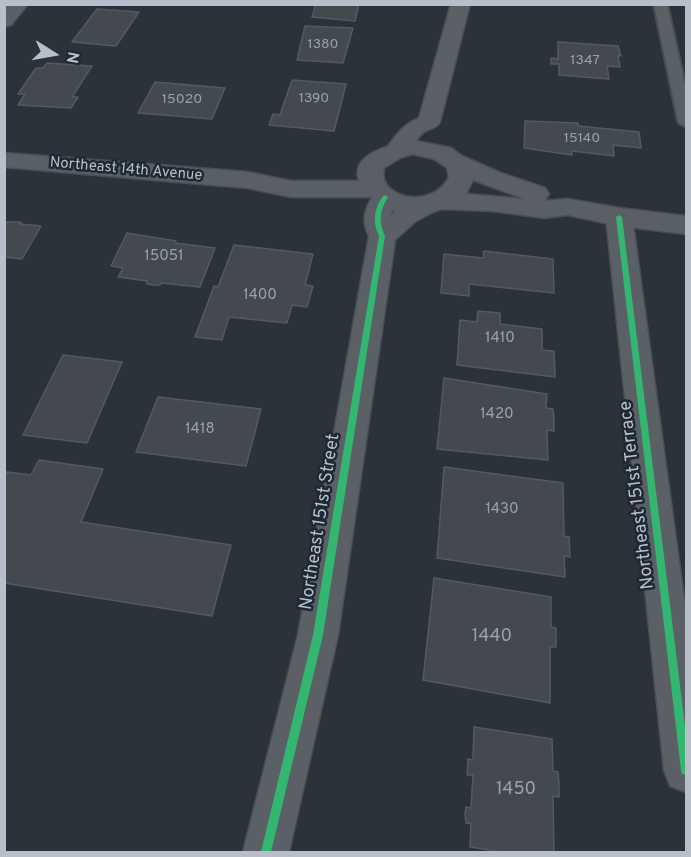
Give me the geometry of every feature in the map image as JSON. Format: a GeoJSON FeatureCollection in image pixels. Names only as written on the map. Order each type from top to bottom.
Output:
{"type":"FeatureCollection","features":[{"type":"Feature","properties":{"kind":"street"},"geometry":{"type":"LineString","coordinates":[[4,21],[19,4]]}},
{"type":"Feature","properties":{"kind":"street"},"geometry":{"type":"LineString","coordinates":[[429,122],[460,4]]}},
{"type":"Feature","properties":{"kind":"street"},"geometry":{"type":"LineString","coordinates":[[429,122],[416,127],[398,149],[376,161],[371,170],[371,179],[380,193],[412,205],[493,203],[544,210],[568,207],[619,217],[687,225]]}},
{"type":"Feature","properties":{"kind":"street"},"geometry":{"type":"LineString","coordinates":[[382,236],[406,215],[453,195],[460,187],[462,177],[442,145],[438,130],[429,122]]}},
{"type":"Feature","properties":{"kind":"street"},"geometry":{"type":"LineString","coordinates":[[398,149],[427,148],[441,152],[453,161],[492,179],[553,198],[568,207]]}},
{"type":"Feature","properties":{"kind":"street","name":"Northeast 14th Avenue"},"geometry":{"type":"LineString","coordinates":[[4,160],[248,180],[291,189],[380,193]]}},
{"type":"Feature","properties":{"kind":"street","name":"Northeast 14th Avenue"},"geometry":{"type":"LineString","coordinates":[[248,180],[271,175],[338,171],[376,161]]}},
{"type":"Feature","properties":{"kind":"street","name":"Northeast 151st Street"},"geometry":{"type":"LineString","coordinates":[[266,852],[318,635],[382,236],[376,225],[380,193]]}},
{"type":"Feature","properties":{"kind":"street","name":"Northeast 151st Terrace"},"geometry":{"type":"LineString","coordinates":[[619,217],[687,770]]}},
{"type":"Feature","properties":{"kind":"lane"},"geometry":{"type":"LineString","coordinates":[[660,4],[687,121]]}},
{"type":"Feature","properties":{"kind":"building"},"geometry":{"type":"Polygon","coordinates":[[[316,4],[359,4],[355,21],[312,17],[316,4]]]}},
{"type":"Feature","properties":{"kind":"building"},"geometry":{"type":"Polygon","coordinates":[[[97,9],[139,12],[116,46],[72,42],[97,9]]]}},
{"type":"Feature","properties":{"kind":"building"},"geometry":{"type":"Polygon","coordinates":[[[305,26],[353,28],[343,63],[297,60],[305,26]]]}},
{"type":"Feature","properties":{"kind":"building"},"geometry":{"type":"Polygon","coordinates":[[[558,42],[618,46],[621,56],[618,55],[620,67],[607,66],[609,79],[559,75],[559,64],[551,64],[551,58],[558,59],[558,42]]]}},
{"type":"Feature","properties":{"kind":"building"},"geometry":{"type":"Polygon","coordinates":[[[47,63],[92,66],[72,97],[78,97],[71,108],[18,105],[25,94],[18,94],[36,68],[43,68],[47,63]]]}},
{"type":"Feature","properties":{"kind":"building"},"geometry":{"type":"Polygon","coordinates":[[[292,80],[346,84],[334,131],[269,125],[273,114],[280,115],[292,80]]]}},
{"type":"Feature","properties":{"kind":"building"},"geometry":{"type":"Polygon","coordinates":[[[155,82],[225,88],[212,119],[138,113],[155,82]]]}},
{"type":"Feature","properties":{"kind":"building"},"geometry":{"type":"Polygon","coordinates":[[[525,121],[578,123],[578,126],[639,132],[641,148],[613,145],[614,156],[572,151],[572,155],[524,148],[525,121]]]}},
{"type":"Feature","properties":{"kind":"building"},"geometry":{"type":"Polygon","coordinates":[[[4,222],[21,222],[20,224],[41,226],[22,259],[4,257],[4,222]]]}},
{"type":"Feature","properties":{"kind":"building"},"geometry":{"type":"Polygon","coordinates":[[[127,233],[215,248],[200,287],[161,283],[154,285],[147,284],[147,281],[118,277],[123,268],[111,266],[127,233]]]}},
{"type":"Feature","properties":{"kind":"building"},"geometry":{"type":"Polygon","coordinates":[[[234,245],[313,254],[305,285],[313,286],[307,307],[292,305],[287,323],[229,317],[222,340],[195,337],[214,286],[218,287],[234,245]]]}},
{"type":"Feature","properties":{"kind":"building"},"geometry":{"type":"Polygon","coordinates":[[[484,251],[553,259],[554,293],[469,284],[469,296],[441,293],[444,254],[483,258],[484,251]]]}},
{"type":"Feature","properties":{"kind":"building"},"geometry":{"type":"Polygon","coordinates":[[[478,311],[500,313],[500,324],[542,329],[542,350],[554,351],[555,377],[457,365],[460,320],[477,322],[478,311]]]}},
{"type":"Feature","properties":{"kind":"building"},"geometry":{"type":"Polygon","coordinates":[[[63,355],[122,362],[87,443],[23,435],[63,355]]]}},
{"type":"Feature","properties":{"kind":"building"},"geometry":{"type":"Polygon","coordinates":[[[444,378],[547,394],[546,408],[553,409],[554,420],[554,431],[547,430],[548,460],[437,449],[444,378]]]}},
{"type":"Feature","properties":{"kind":"building"},"geometry":{"type":"Polygon","coordinates":[[[158,397],[261,409],[246,466],[136,452],[158,397]]]}},
{"type":"Feature","properties":{"kind":"building"},"geometry":{"type":"Polygon","coordinates":[[[39,460],[103,469],[81,522],[231,545],[212,616],[4,583],[4,477],[7,472],[31,475],[39,460]]]}},
{"type":"Feature","properties":{"kind":"building"},"geometry":{"type":"Polygon","coordinates":[[[444,467],[563,483],[564,536],[569,537],[570,557],[564,556],[565,577],[437,558],[444,467]]]}},
{"type":"Feature","properties":{"kind":"building"},"geometry":{"type":"Polygon","coordinates":[[[434,578],[551,597],[551,627],[556,628],[556,647],[550,647],[550,703],[423,680],[434,578]]]}},
{"type":"Feature","properties":{"kind":"building"},"geometry":{"type":"Polygon","coordinates":[[[474,727],[552,739],[553,771],[558,772],[559,784],[559,797],[553,796],[554,852],[502,852],[470,847],[471,824],[466,823],[465,814],[466,807],[471,808],[473,775],[467,775],[468,759],[473,760],[474,727]]]}},
{"type":"Feature","properties":{"kind":"cycle path"},"geometry":{"type":"LineString","coordinates":[[266,852],[318,635],[382,236],[377,216],[385,197]]}},
{"type":"Feature","properties":{"kind":"cycle path"},"geometry":{"type":"LineString","coordinates":[[619,217],[686,770]]}}]}
